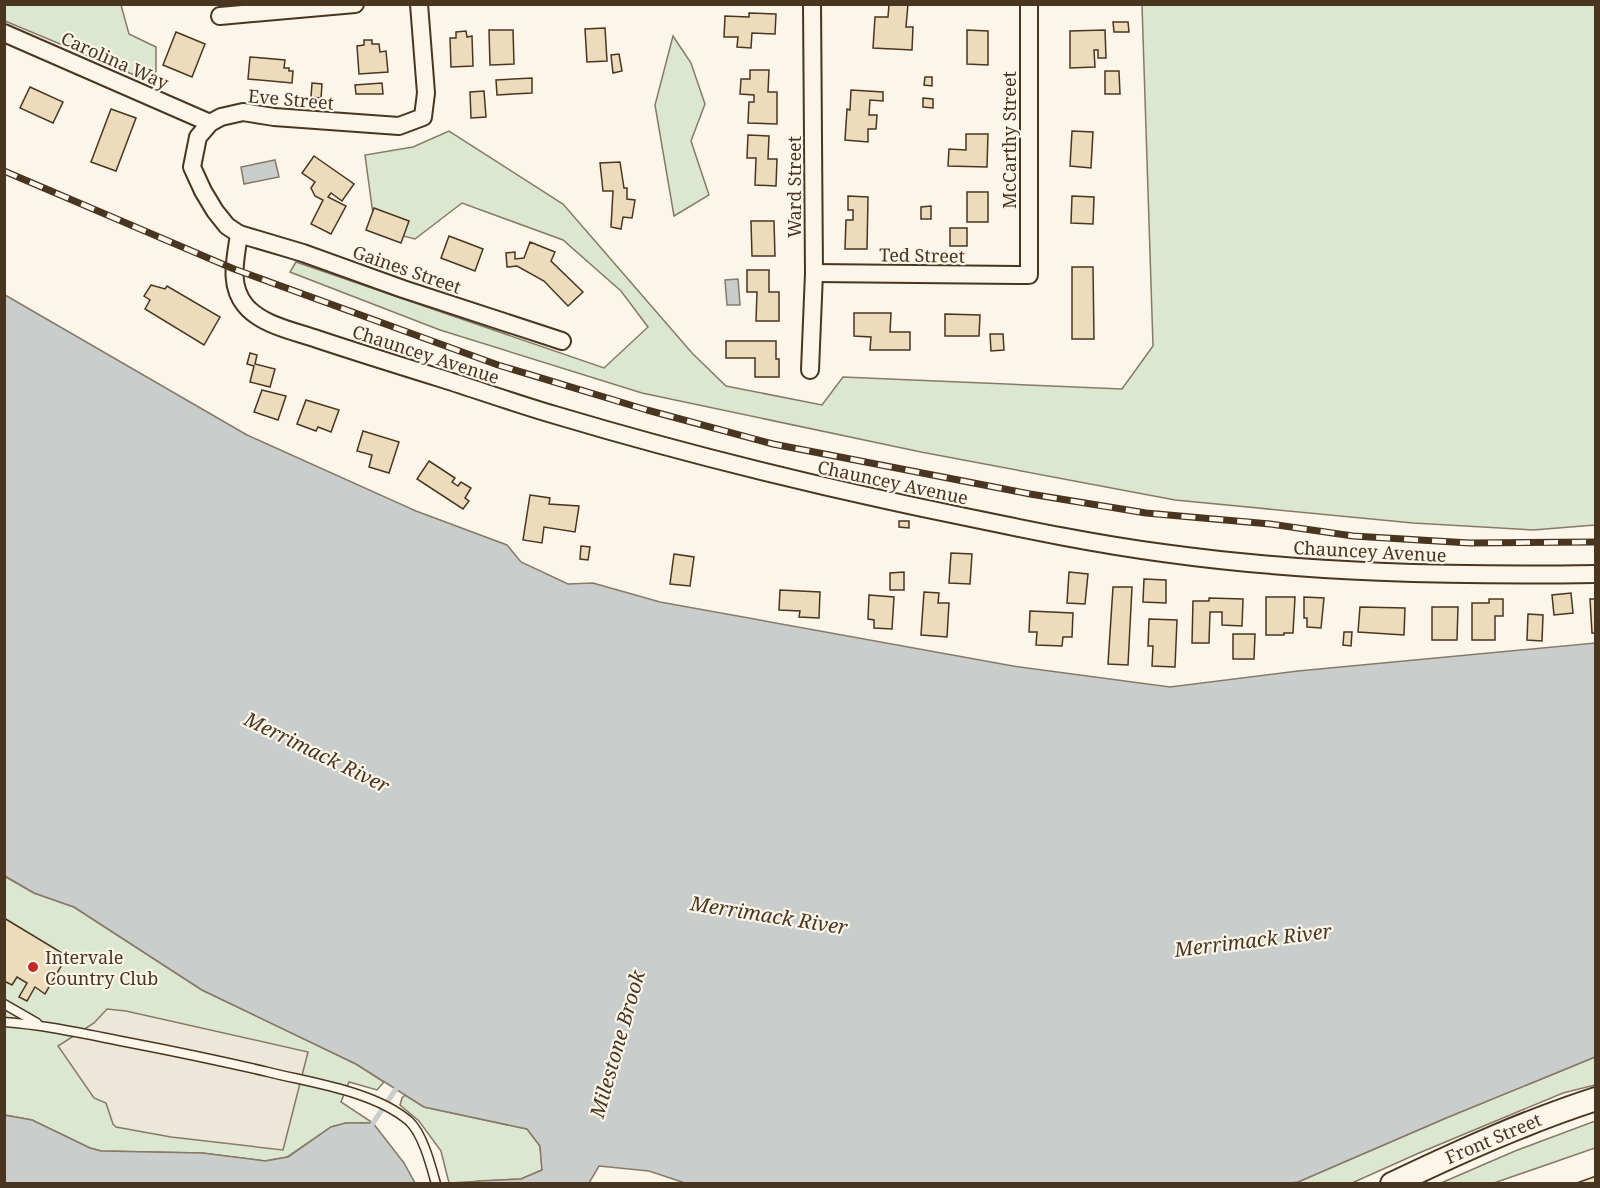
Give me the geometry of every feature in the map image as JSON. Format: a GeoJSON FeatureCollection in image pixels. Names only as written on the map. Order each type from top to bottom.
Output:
{"type":"FeatureCollection","features":[{"type":"Feature","properties":{"kind":"main road","name":"Front Street"},"geometry":{"type":"LineString","coordinates":[[1392,1184],[1503,1132],[1596,1099]]}},
{"type":"Feature","properties":{"kind":"street"},"geometry":{"type":"LineString","coordinates":[[220,15],[355,4]]}},
{"type":"Feature","properties":{"kind":"street","name":"Eve Street"},"geometry":{"type":"LineString","coordinates":[[210,123],[221,117],[243,112],[285,118],[399,126],[423,117],[426,93],[418,4]]}},
{"type":"Feature","properties":{"kind":"street","name":"Ward Street"},"geometry":{"type":"LineString","coordinates":[[810,370],[814,273],[812,4]]}},
{"type":"Feature","properties":{"kind":"street","name":"McCarthy Street"},"geometry":{"type":"LineString","coordinates":[[1029,4],[1029,275]]}},
{"type":"Feature","properties":{"kind":"street","name":"Carolina Way"},"geometry":{"type":"LineString","coordinates":[[4,33],[210,123]]}},
{"type":"Feature","properties":{"kind":"street"},"geometry":{"type":"LineString","coordinates":[[210,123],[198,137],[192,167],[202,191],[215,211],[227,226],[239,234]]}},
{"type":"Feature","properties":{"kind":"street","name":"Chauncey Avenue"},"geometry":{"type":"LineString","coordinates":[[239,234],[234,269],[236,288],[246,306],[262,318],[279,326],[553,415],[733,465],[855,495],[1038,532],[1161,553],[1284,566],[1408,574],[1596,574]]}},
{"type":"Feature","properties":{"kind":"street","name":"Gaines Street"},"geometry":{"type":"LineString","coordinates":[[239,234],[303,253],[403,289],[562,341]]}},
{"type":"Feature","properties":{"kind":"street","name":"Ted Street"},"geometry":{"type":"LineString","coordinates":[[814,273],[1029,275]]}},
{"type":"Feature","properties":{"kind":"lane"},"geometry":{"type":"LineString","coordinates":[[4,1004],[40,1025]]}},
{"type":"Feature","properties":{"kind":"lane"},"geometry":{"type":"LineString","coordinates":[[4,1022],[40,1025],[215,1060],[337,1089],[375,1102],[395,1110],[411,1124],[423,1145],[436,1184]]}},
{"type":"Feature","properties":{"kind":"green space"},"geometry":{"type":"Polygon","coordinates":[[[4,5],[121,5],[129,34],[156,47],[156,71],[151,82],[5,21],[4,5]]]}},
{"type":"Feature","properties":{"kind":"green space"},"geometry":{"type":"Polygon","coordinates":[[[1142,5],[1595,5],[1595,525],[1533,530],[1413,523],[1175,500],[921,452],[642,393],[440,330],[290,272],[296,262],[604,368],[648,327],[621,291],[563,240],[462,203],[415,239],[375,229],[365,155],[413,147],[449,131],[563,204],[692,353],[726,386],[822,405],[843,377],[1122,389],[1153,346],[1142,5]]]}},
{"type":"Feature","properties":{"kind":"green space"},"geometry":{"type":"Polygon","coordinates":[[[673,36],[691,63],[705,104],[691,141],[709,195],[674,216],[655,105],[673,36]]]}},
{"type":"Feature","properties":{"kind":"green space","name":"Intervale Country Club"},"geometry":{"type":"Polygon","coordinates":[[[4,876],[34,893],[74,907],[202,990],[356,1064],[384,1082],[377,1090],[349,1082],[341,1102],[373,1123],[346,1123],[331,1127],[287,1157],[265,1161],[202,1153],[101,1151],[32,1120],[5,1115],[4,876]]]}},
{"type":"Feature","properties":{"kind":"green space"},"geometry":{"type":"Polygon","coordinates":[[[1595,1057],[1595,1085],[1563,1093],[1352,1183],[1290,1184],[1298,1182],[1595,1057]]]}},
{"type":"Feature","properties":{"kind":"green space"},"geometry":{"type":"Polygon","coordinates":[[[405,1095],[424,1107],[527,1129],[540,1146],[542,1170],[521,1179],[449,1183],[441,1151],[419,1121],[400,1105],[405,1095]]]}},
{"type":"Feature","properties":{"kind":"green space"},"geometry":{"type":"Polygon","coordinates":[[[1595,1121],[1595,1148],[1494,1183],[1441,1183],[1515,1151],[1595,1121]]]}},
{"type":"Feature","properties":{"kind":"shaded area"},"geometry":{"type":"Polygon","coordinates":[[[107,1009],[126,1011],[308,1052],[283,1150],[171,1137],[116,1127],[106,1103],[94,1098],[58,1046],[94,1023],[107,1009]]]}},
{"type":"Feature","properties":{"kind":"water"},"geometry":{"type":"Polygon","coordinates":[[[275,160],[279,177],[244,184],[241,167],[275,160]]]}},
{"type":"Feature","properties":{"kind":"water"},"geometry":{"type":"Polygon","coordinates":[[[738,279],[740,305],[727,305],[725,280],[738,279]]]}},
{"type":"Feature","properties":{"kind":"water"},"geometry":{"type":"Polygon","coordinates":[[[5,295],[247,435],[416,511],[507,545],[521,562],[568,584],[593,583],[660,602],[1013,666],[1170,687],[1298,671],[1595,643],[1595,1057],[1298,1182],[1290,1183],[688,1184],[649,1171],[599,1166],[589,1183],[473,1183],[521,1179],[542,1170],[540,1146],[527,1129],[424,1107],[356,1064],[202,990],[74,907],[34,893],[5,876],[5,295]]]}},
{"type":"Feature","properties":{"kind":"water"},"geometry":{"type":"Polygon","coordinates":[[[4,1115],[32,1120],[101,1151],[202,1153],[265,1161],[288,1157],[331,1127],[346,1123],[373,1123],[404,1163],[415,1183],[5,1183],[4,1115]]]}},
{"type":"Feature","properties":{"kind":"building"},"geometry":{"type":"Polygon","coordinates":[[[889,4],[908,4],[906,27],[913,27],[912,50],[873,48],[875,17],[888,17],[889,4]]]}},
{"type":"Feature","properties":{"kind":"building"},"geometry":{"type":"Polygon","coordinates":[[[749,13],[776,14],[775,34],[752,33],[751,48],[737,47],[738,37],[724,37],[725,16],[749,17],[749,13]]]}},
{"type":"Feature","properties":{"kind":"building"},"geometry":{"type":"Polygon","coordinates":[[[1113,22],[1128,22],[1129,32],[1114,32],[1113,22]]]}},
{"type":"Feature","properties":{"kind":"building"},"geometry":{"type":"Polygon","coordinates":[[[605,28],[607,61],[587,62],[585,29],[605,28]]]}},
{"type":"Feature","properties":{"kind":"building"},"geometry":{"type":"Polygon","coordinates":[[[489,30],[513,30],[514,64],[490,65],[489,30]]]}},
{"type":"Feature","properties":{"kind":"building"},"geometry":{"type":"Polygon","coordinates":[[[967,30],[988,31],[988,65],[967,64],[967,30]]]}},
{"type":"Feature","properties":{"kind":"building"},"geometry":{"type":"Polygon","coordinates":[[[1105,30],[1106,58],[1098,58],[1098,50],[1094,50],[1095,67],[1070,68],[1070,31],[1105,30]]]}},
{"type":"Feature","properties":{"kind":"building"},"geometry":{"type":"Polygon","coordinates":[[[466,31],[467,37],[472,36],[473,66],[451,67],[450,38],[456,38],[456,32],[466,31]]]}},
{"type":"Feature","properties":{"kind":"building"},"geometry":{"type":"Polygon","coordinates":[[[176,32],[205,44],[192,77],[163,65],[176,32]]]}},
{"type":"Feature","properties":{"kind":"building"},"geometry":{"type":"Polygon","coordinates":[[[364,40],[372,40],[372,44],[379,44],[380,52],[386,51],[388,72],[359,74],[357,46],[364,45],[364,40]]]}},
{"type":"Feature","properties":{"kind":"building"},"geometry":{"type":"Polygon","coordinates":[[[619,54],[622,71],[613,73],[611,55],[619,54]]]}},
{"type":"Feature","properties":{"kind":"building"},"geometry":{"type":"Polygon","coordinates":[[[250,57],[285,60],[284,68],[293,71],[292,83],[248,79],[250,57]]]}},
{"type":"Feature","properties":{"kind":"building"},"geometry":{"type":"Polygon","coordinates":[[[750,70],[769,70],[768,92],[777,92],[777,124],[748,123],[749,102],[754,102],[754,95],[740,94],[741,79],[750,79],[750,70]]]}},
{"type":"Feature","properties":{"kind":"building"},"geometry":{"type":"Polygon","coordinates":[[[1105,71],[1119,71],[1120,94],[1105,94],[1105,71]]]}},
{"type":"Feature","properties":{"kind":"building"},"geometry":{"type":"Polygon","coordinates":[[[925,77],[932,77],[932,86],[924,85],[925,77]]]}},
{"type":"Feature","properties":{"kind":"building"},"geometry":{"type":"Polygon","coordinates":[[[532,78],[532,93],[497,95],[496,80],[532,78]]]}},
{"type":"Feature","properties":{"kind":"building"},"geometry":{"type":"Polygon","coordinates":[[[312,83],[322,84],[321,98],[311,97],[312,83]]]}},
{"type":"Feature","properties":{"kind":"building"},"geometry":{"type":"Polygon","coordinates":[[[382,83],[383,94],[356,94],[355,85],[382,83]]]}},
{"type":"Feature","properties":{"kind":"building"},"geometry":{"type":"Polygon","coordinates":[[[30,87],[63,102],[53,123],[20,108],[30,87]]]}},
{"type":"Feature","properties":{"kind":"building"},"geometry":{"type":"Polygon","coordinates":[[[851,90],[883,92],[883,101],[870,100],[869,115],[877,115],[876,129],[868,129],[868,142],[845,140],[851,90]]]}},
{"type":"Feature","properties":{"kind":"building"},"geometry":{"type":"Polygon","coordinates":[[[484,91],[486,117],[471,118],[470,92],[484,91]]]}},
{"type":"Feature","properties":{"kind":"building"},"geometry":{"type":"Polygon","coordinates":[[[923,98],[933,99],[933,108],[923,107],[923,98]]]}},
{"type":"Feature","properties":{"kind":"building"},"geometry":{"type":"Polygon","coordinates":[[[111,109],[136,118],[116,171],[91,162],[111,109]]]}},
{"type":"Feature","properties":{"kind":"building"},"geometry":{"type":"Polygon","coordinates":[[[1072,131],[1093,132],[1091,168],[1070,166],[1072,131]]]}},
{"type":"Feature","properties":{"kind":"building"},"geometry":{"type":"Polygon","coordinates":[[[966,134],[988,134],[987,167],[948,166],[949,149],[966,150],[966,134]]]}},
{"type":"Feature","properties":{"kind":"building"},"geometry":{"type":"Polygon","coordinates":[[[748,135],[769,136],[768,159],[777,159],[776,186],[755,185],[756,158],[747,158],[748,135]]]}},
{"type":"Feature","properties":{"kind":"building"},"geometry":{"type":"Polygon","coordinates":[[[314,156],[354,184],[342,201],[331,193],[328,197],[346,206],[331,234],[311,224],[323,200],[315,196],[311,188],[315,182],[302,173],[314,156]]]}},
{"type":"Feature","properties":{"kind":"building"},"geometry":{"type":"Polygon","coordinates":[[[620,162],[624,188],[627,188],[627,199],[635,200],[632,218],[623,217],[621,229],[611,227],[613,191],[603,191],[600,163],[620,162]]]}},
{"type":"Feature","properties":{"kind":"building"},"geometry":{"type":"Polygon","coordinates":[[[967,192],[988,192],[988,222],[967,222],[967,192]]]}},
{"type":"Feature","properties":{"kind":"building"},"geometry":{"type":"Polygon","coordinates":[[[848,196],[868,197],[867,249],[845,249],[846,220],[853,220],[853,210],[848,210],[848,196]]]}},
{"type":"Feature","properties":{"kind":"building"},"geometry":{"type":"Polygon","coordinates":[[[1072,196],[1094,197],[1093,224],[1071,223],[1072,196]]]}},
{"type":"Feature","properties":{"kind":"building"},"geometry":{"type":"Polygon","coordinates":[[[931,206],[931,219],[921,219],[921,207],[931,206]]]}},
{"type":"Feature","properties":{"kind":"building"},"geometry":{"type":"Polygon","coordinates":[[[374,208],[409,221],[401,243],[366,230],[374,208]]]}},
{"type":"Feature","properties":{"kind":"building"},"geometry":{"type":"Polygon","coordinates":[[[751,221],[774,221],[775,256],[752,256],[751,221]]]}},
{"type":"Feature","properties":{"kind":"building"},"geometry":{"type":"Polygon","coordinates":[[[950,228],[967,228],[967,246],[950,246],[950,228]]]}},
{"type":"Feature","properties":{"kind":"building"},"geometry":{"type":"Polygon","coordinates":[[[449,236],[483,249],[475,271],[441,258],[449,236]]]}},
{"type":"Feature","properties":{"kind":"building"},"geometry":{"type":"Polygon","coordinates":[[[530,242],[555,252],[551,261],[583,292],[568,306],[544,281],[517,266],[507,267],[506,253],[515,252],[515,259],[524,258],[530,242]]]}},
{"type":"Feature","properties":{"kind":"building"},"geometry":{"type":"Polygon","coordinates":[[[1072,267],[1093,267],[1094,339],[1072,339],[1072,267]]]}},
{"type":"Feature","properties":{"kind":"building"},"geometry":{"type":"Polygon","coordinates":[[[747,270],[769,270],[769,292],[779,292],[779,321],[756,321],[757,292],[747,292],[747,270]]]}},
{"type":"Feature","properties":{"kind":"building"},"geometry":{"type":"Polygon","coordinates":[[[151,285],[165,289],[167,286],[220,317],[204,345],[145,309],[150,300],[144,296],[151,285]]]}},
{"type":"Feature","properties":{"kind":"building"},"geometry":{"type":"Polygon","coordinates":[[[854,313],[891,313],[890,332],[910,332],[910,350],[870,350],[871,337],[854,336],[854,313]]]}},
{"type":"Feature","properties":{"kind":"building"},"geometry":{"type":"Polygon","coordinates":[[[945,314],[980,315],[979,336],[945,336],[945,314]]]}},
{"type":"Feature","properties":{"kind":"building"},"geometry":{"type":"Polygon","coordinates":[[[990,334],[1003,334],[1004,350],[991,351],[990,334]]]}},
{"type":"Feature","properties":{"kind":"building"},"geometry":{"type":"Polygon","coordinates":[[[726,341],[776,341],[779,377],[755,377],[755,358],[726,358],[726,341]]]}},
{"type":"Feature","properties":{"kind":"building"},"geometry":{"type":"Polygon","coordinates":[[[250,353],[257,355],[255,364],[275,369],[270,387],[250,382],[254,366],[247,364],[250,353]]]}},
{"type":"Feature","properties":{"kind":"building"},"geometry":{"type":"Polygon","coordinates":[[[262,390],[286,396],[278,420],[254,412],[262,390]]]}},
{"type":"Feature","properties":{"kind":"building"},"geometry":{"type":"Polygon","coordinates":[[[306,400],[339,410],[331,432],[318,427],[316,431],[297,424],[306,400]]]}},
{"type":"Feature","properties":{"kind":"building"},"geometry":{"type":"Polygon","coordinates":[[[363,431],[399,442],[389,473],[369,467],[372,455],[357,451],[363,431]]]}},
{"type":"Feature","properties":{"kind":"building"},"geometry":{"type":"Polygon","coordinates":[[[429,461],[455,478],[452,482],[458,486],[461,482],[471,488],[465,498],[469,501],[463,509],[417,479],[429,461]]]}},
{"type":"Feature","properties":{"kind":"building"},"geometry":{"type":"Polygon","coordinates":[[[530,495],[550,498],[549,504],[579,506],[575,532],[544,527],[542,543],[523,540],[530,495]]]}},
{"type":"Feature","properties":{"kind":"building"},"geometry":{"type":"Polygon","coordinates":[[[899,521],[909,521],[909,528],[899,527],[899,521]]]}},
{"type":"Feature","properties":{"kind":"building"},"geometry":{"type":"Polygon","coordinates":[[[581,546],[590,547],[588,560],[580,559],[581,546]]]}},
{"type":"Feature","properties":{"kind":"building"},"geometry":{"type":"Polygon","coordinates":[[[951,553],[972,554],[970,584],[949,583],[951,553]]]}},
{"type":"Feature","properties":{"kind":"building"},"geometry":{"type":"Polygon","coordinates":[[[674,554],[694,557],[690,586],[670,584],[674,554]]]}},
{"type":"Feature","properties":{"kind":"building"},"geometry":{"type":"Polygon","coordinates":[[[904,572],[904,590],[890,590],[890,573],[904,572]]]}},
{"type":"Feature","properties":{"kind":"building"},"geometry":{"type":"Polygon","coordinates":[[[1069,572],[1088,574],[1085,604],[1067,603],[1069,572]]]}},
{"type":"Feature","properties":{"kind":"building"},"geometry":{"type":"Polygon","coordinates":[[[1144,579],[1166,580],[1166,603],[1143,602],[1144,579]]]}},
{"type":"Feature","properties":{"kind":"building"},"geometry":{"type":"Polygon","coordinates":[[[1113,587],[1132,587],[1128,665],[1108,664],[1113,587]]]}},
{"type":"Feature","properties":{"kind":"building"},"geometry":{"type":"Polygon","coordinates":[[[780,590],[820,592],[819,618],[799,617],[800,611],[779,610],[780,590]]]}},
{"type":"Feature","properties":{"kind":"building"},"geometry":{"type":"Polygon","coordinates":[[[924,592],[939,593],[938,603],[949,603],[947,637],[921,635],[924,592]]]}},
{"type":"Feature","properties":{"kind":"building"},"geometry":{"type":"Polygon","coordinates":[[[1571,593],[1573,613],[1554,615],[1552,595],[1571,593]]]}},
{"type":"Feature","properties":{"kind":"building"},"geometry":{"type":"Polygon","coordinates":[[[869,595],[894,597],[892,629],[874,628],[874,620],[868,619],[869,595]]]}},
{"type":"Feature","properties":{"kind":"building"},"geometry":{"type":"Polygon","coordinates":[[[1266,597],[1295,597],[1293,633],[1266,635],[1266,597]]]}},
{"type":"Feature","properties":{"kind":"building"},"geometry":{"type":"Polygon","coordinates":[[[1304,597],[1324,598],[1321,628],[1307,627],[1307,618],[1304,618],[1304,597]]]}},
{"type":"Feature","properties":{"kind":"building"},"geometry":{"type":"Polygon","coordinates":[[[1209,598],[1243,599],[1242,626],[1222,625],[1222,612],[1210,612],[1209,643],[1192,643],[1193,601],[1209,601],[1209,598]]]}},
{"type":"Feature","properties":{"kind":"building"},"geometry":{"type":"Polygon","coordinates":[[[1489,599],[1503,599],[1503,616],[1495,616],[1495,640],[1472,640],[1472,603],[1489,603],[1489,599]]]}},
{"type":"Feature","properties":{"kind":"building"},"geometry":{"type":"Polygon","coordinates":[[[1590,599],[1596,599],[1596,633],[1592,633],[1590,599]]]}},
{"type":"Feature","properties":{"kind":"building"},"geometry":{"type":"Polygon","coordinates":[[[1360,607],[1405,608],[1404,635],[1358,632],[1360,607]]]}},
{"type":"Feature","properties":{"kind":"building"},"geometry":{"type":"Polygon","coordinates":[[[1432,607],[1458,607],[1457,640],[1432,640],[1432,607]]]}},
{"type":"Feature","properties":{"kind":"building"},"geometry":{"type":"Polygon","coordinates":[[[1030,611],[1073,613],[1072,637],[1063,637],[1062,646],[1036,645],[1037,632],[1029,632],[1030,611]]]}},
{"type":"Feature","properties":{"kind":"building"},"geometry":{"type":"Polygon","coordinates":[[[1528,614],[1543,615],[1542,641],[1527,640],[1528,614]]]}},
{"type":"Feature","properties":{"kind":"building"},"geometry":{"type":"Polygon","coordinates":[[[1149,619],[1177,620],[1175,667],[1152,666],[1153,646],[1148,646],[1149,619]]]}},
{"type":"Feature","properties":{"kind":"building"},"geometry":{"type":"Polygon","coordinates":[[[1344,632],[1352,632],[1351,646],[1343,645],[1344,632]]]}},
{"type":"Feature","properties":{"kind":"building"},"geometry":{"type":"Polygon","coordinates":[[[1233,634],[1255,634],[1254,659],[1233,659],[1233,634]]]}},
{"type":"Feature","properties":{"kind":"building","name":"Intervale Country Club"},"geometry":{"type":"Polygon","coordinates":[[[4,918],[67,956],[45,994],[35,987],[27,1001],[19,997],[27,983],[17,977],[12,985],[4,981],[4,918]]]}},
{"type":"Feature","properties":{"kind":"building"},"geometry":{"type":"Polygon","coordinates":[[[1596,1176],[1596,1184],[1574,1184],[1596,1176]]]}},
{"type":"Feature","properties":{"kind":"waterway"},"geometry":{"type":"LineString","coordinates":[[373,1123],[396,1089]]}},
{"type":"Feature","properties":{"kind":"railway"},"geometry":{"type":"LineString","coordinates":[[4,171],[234,269],[498,365],[647,410],[773,444],[1030,494],[1146,513],[1270,524],[1353,536],[1470,543],[1596,542]]}},
{"type":"Feature","properties":{"kind":"place","name":"Intervale Country Club"},"geometry":{"type":"Point","coordinates":[33,967]}},
{"type":"Feature","properties":{"kind":"water label","name":"Merrimack River"},"geometry":{"type":"Point","coordinates":[317,752]}},
{"type":"Feature","properties":{"kind":"water label","name":"Merrimack River"},"geometry":{"type":"Point","coordinates":[769,915]}},
{"type":"Feature","properties":{"kind":"water label","name":"Merrimack River"},"geometry":{"type":"Point","coordinates":[1253,940]}},
{"type":"Feature","properties":{"kind":"water label","name":"Milestone Brook"},"geometry":{"type":"Point","coordinates":[617,1044]}}]}
